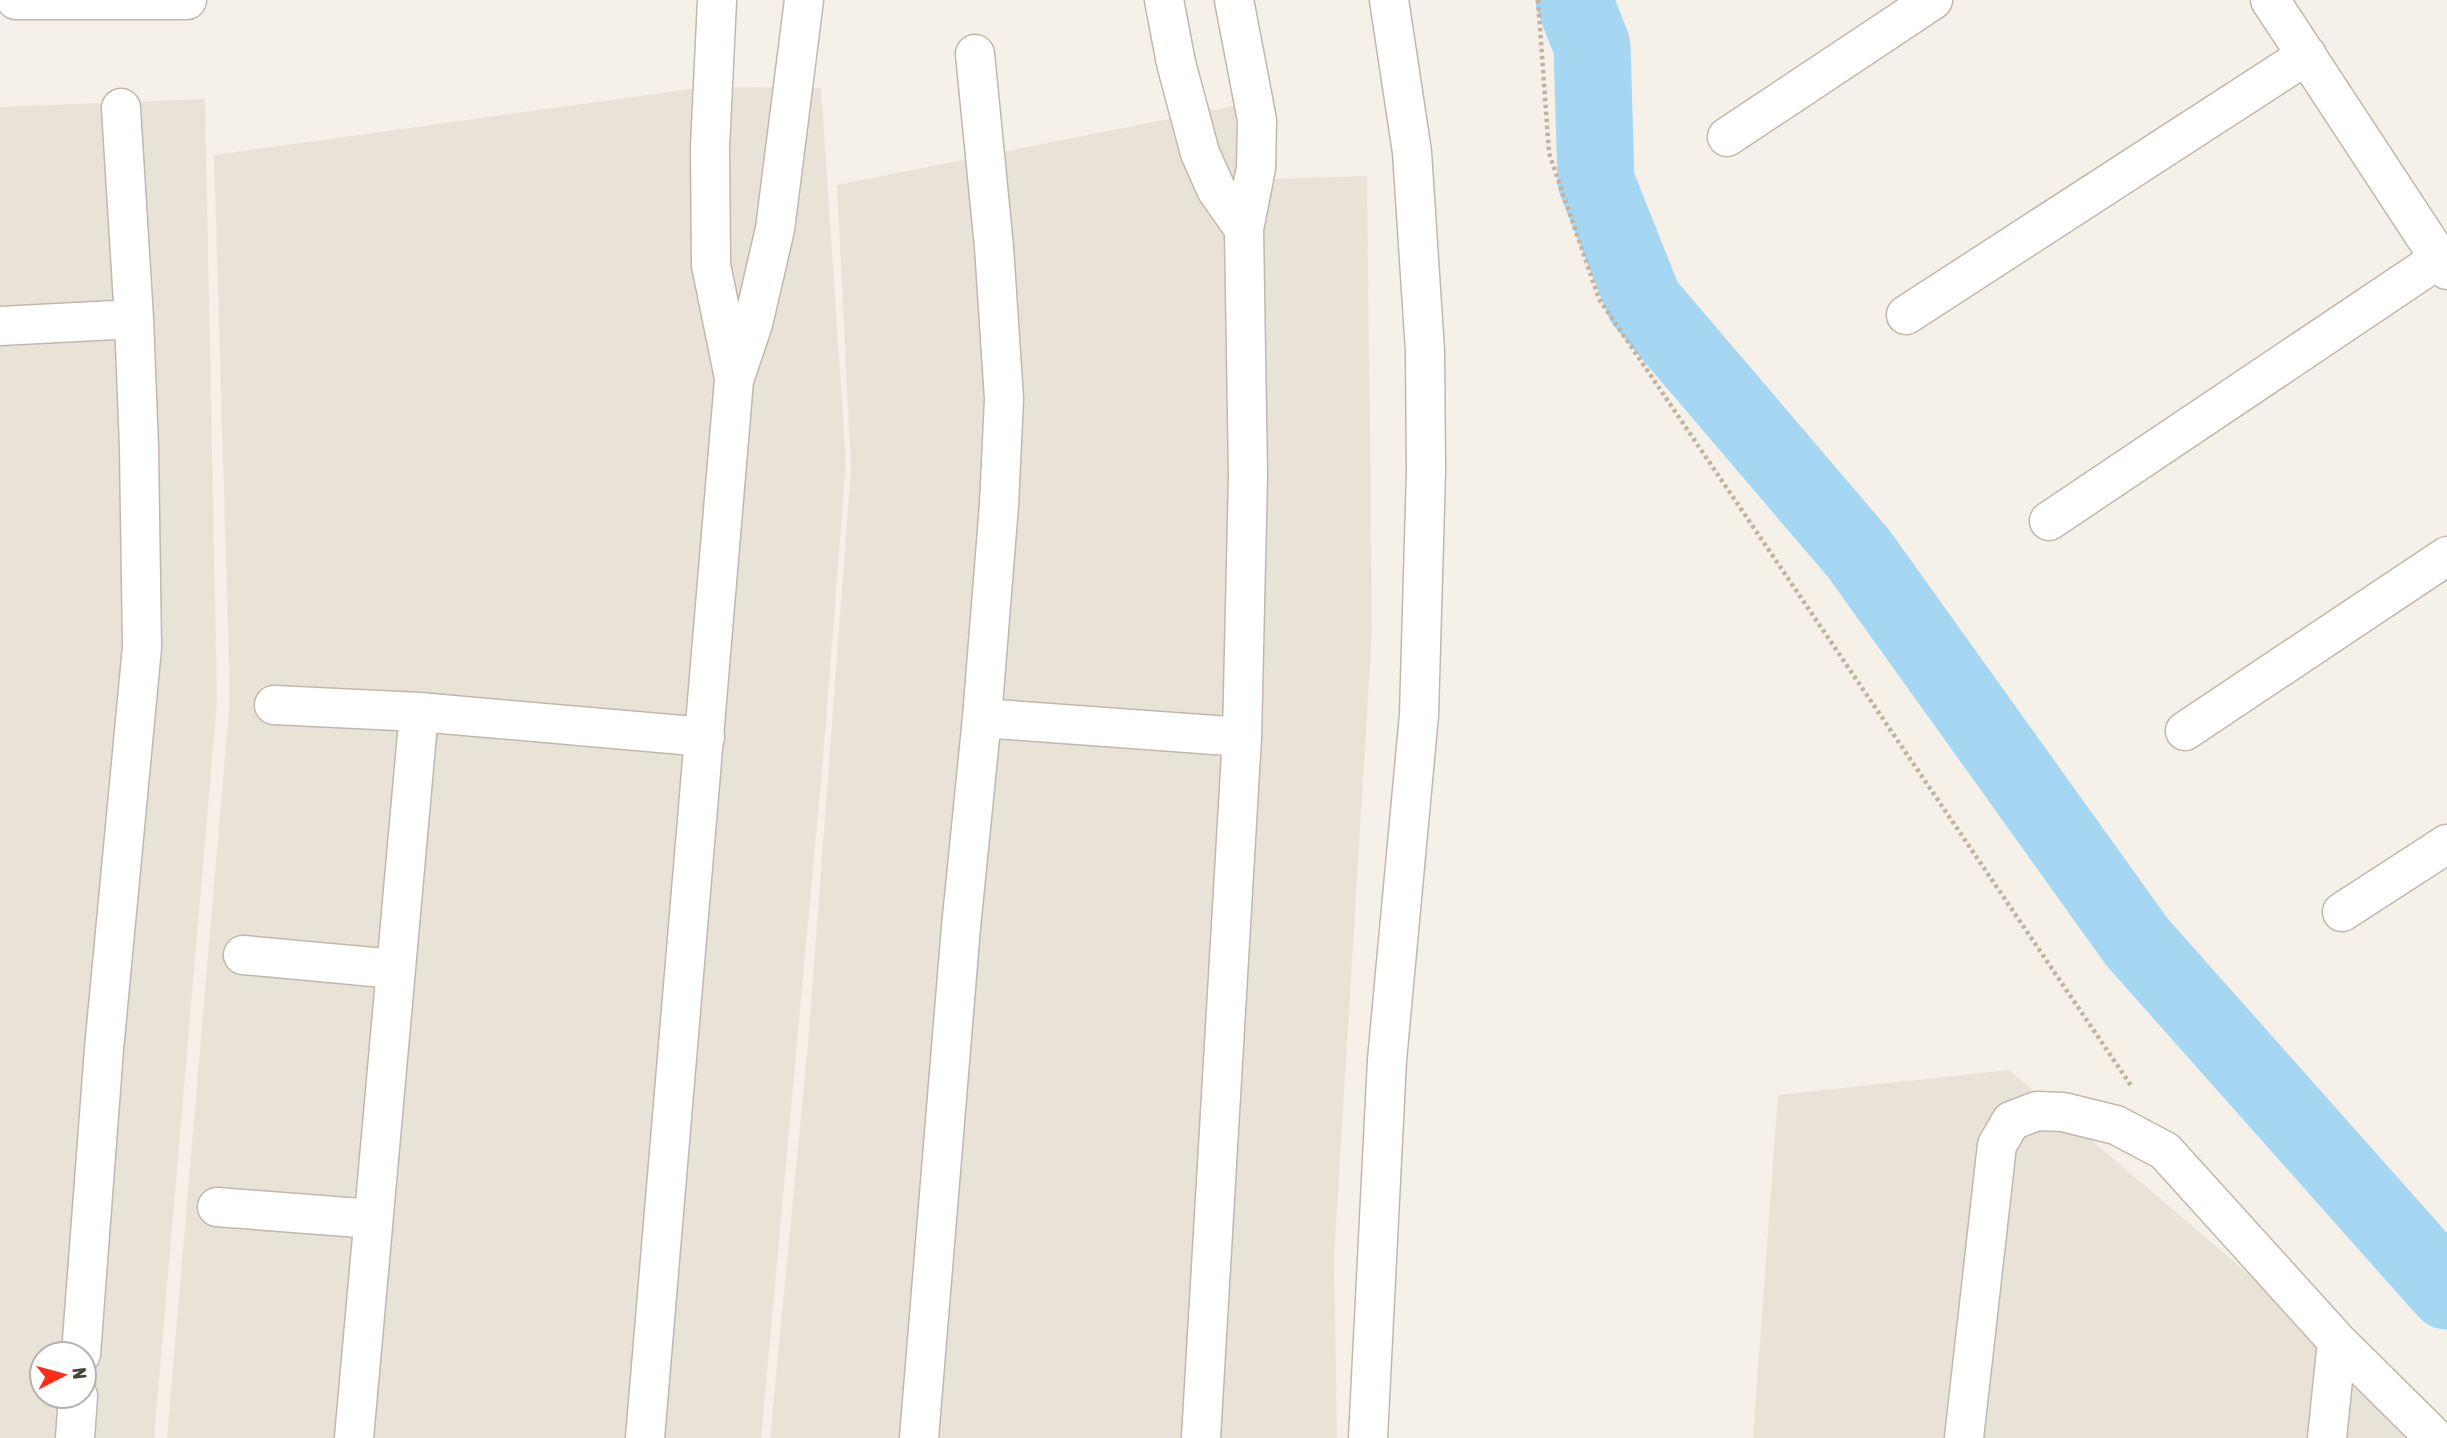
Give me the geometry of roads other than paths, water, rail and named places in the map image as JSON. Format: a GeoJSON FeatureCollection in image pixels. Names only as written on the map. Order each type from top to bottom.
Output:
{"type":"FeatureCollection","features":[{"type":"Feature","properties":{"kind":"street"},"geometry":{"type":"LineString","coordinates":[[16,0],[187,0]]}},
{"type":"Feature","properties":{"kind":"street"},"geometry":{"type":"LineString","coordinates":[[717,0],[710,148],[711,265],[734,380]]}},
{"type":"Feature","properties":{"kind":"street"},"geometry":{"type":"LineString","coordinates":[[645,1438],[734,380],[752,324],[775,229],[804,0]]}},
{"type":"Feature","properties":{"kind":"street"},"geometry":{"type":"LineString","coordinates":[[1164,0],[1176,63],[1200,153],[1216,189],[1244,229]]}},
{"type":"Feature","properties":{"kind":"street"},"geometry":{"type":"LineString","coordinates":[[1201,1438],[1242,737],[1248,475],[1244,229],[1256,168],[1257,120],[1234,0]]}},
{"type":"Feature","properties":{"kind":"street"},"geometry":{"type":"LineString","coordinates":[[1368,1438],[1387,1060],[1419,715],[1426,471],[1425,351],[1412,152],[1389,0]]}},
{"type":"Feature","properties":{"kind":"street"},"geometry":{"type":"LineString","coordinates":[[1727,137],[1933,0]]}},
{"type":"Feature","properties":{"kind":"street"},"geometry":{"type":"LineString","coordinates":[[2049,522],[2443,265],[2270,0]]}},
{"type":"Feature","properties":{"kind":"street"},"geometry":{"type":"LineString","coordinates":[[919,1438],[960,940],[982,718],[999,505],[1004,399],[994,247],[975,54]]}},
{"type":"Feature","properties":{"kind":"street"},"geometry":{"type":"LineString","coordinates":[[1906,315],[2307,55]]}},
{"type":"Feature","properties":{"kind":"street"},"geometry":{"type":"LineString","coordinates":[[82,1340],[104,1049],[142,647],[134,319],[121,108]]}},
{"type":"Feature","properties":{"kind":"street"},"geometry":{"type":"LineString","coordinates":[[0,326],[134,319]]}},
{"type":"Feature","properties":{"kind":"street"},"geometry":{"type":"LineString","coordinates":[[2185,731],[2447,556]]}},
{"type":"Feature","properties":{"kind":"street"},"geometry":{"type":"LineString","coordinates":[[274,705],[419,712],[705,737]]}},
{"type":"Feature","properties":{"kind":"street"},"geometry":{"type":"LineString","coordinates":[[354,1438],[419,712]]}},
{"type":"Feature","properties":{"kind":"street"},"geometry":{"type":"LineString","coordinates":[[982,718],[1242,737]]}},
{"type":"Feature","properties":{"kind":"street"},"geometry":{"type":"LineString","coordinates":[[2343,912],[2447,844]]}},
{"type":"Feature","properties":{"kind":"street"},"geometry":{"type":"LineString","coordinates":[[243,955],[395,969]]}},
{"type":"Feature","properties":{"kind":"street"},"geometry":{"type":"LineString","coordinates":[[1964,1438],[1997,1145],[2011,1121],[2037,1111],[2063,1112],[2116,1125],[2165,1152],[2337,1340],[2435,1438]]}},
{"type":"Feature","properties":{"kind":"street"},"geometry":{"type":"LineString","coordinates":[[217,1207],[373,1219]]}},
{"type":"Feature","properties":{"kind":"street"},"geometry":{"type":"LineString","coordinates":[[2327,1438],[2337,1340]]}},
{"type":"Feature","properties":{"kind":"street"},"geometry":{"type":"LineString","coordinates":[[75,1438],[77,1410]]}},
{"type":"Feature","properties":{"kind":"waterway"},"geometry":{"type":"LineString","coordinates":[[1574,0],[1592,46],[1596,181],[1644,302],[1859,554],[2137,942],[2447,1291]]}}]}
